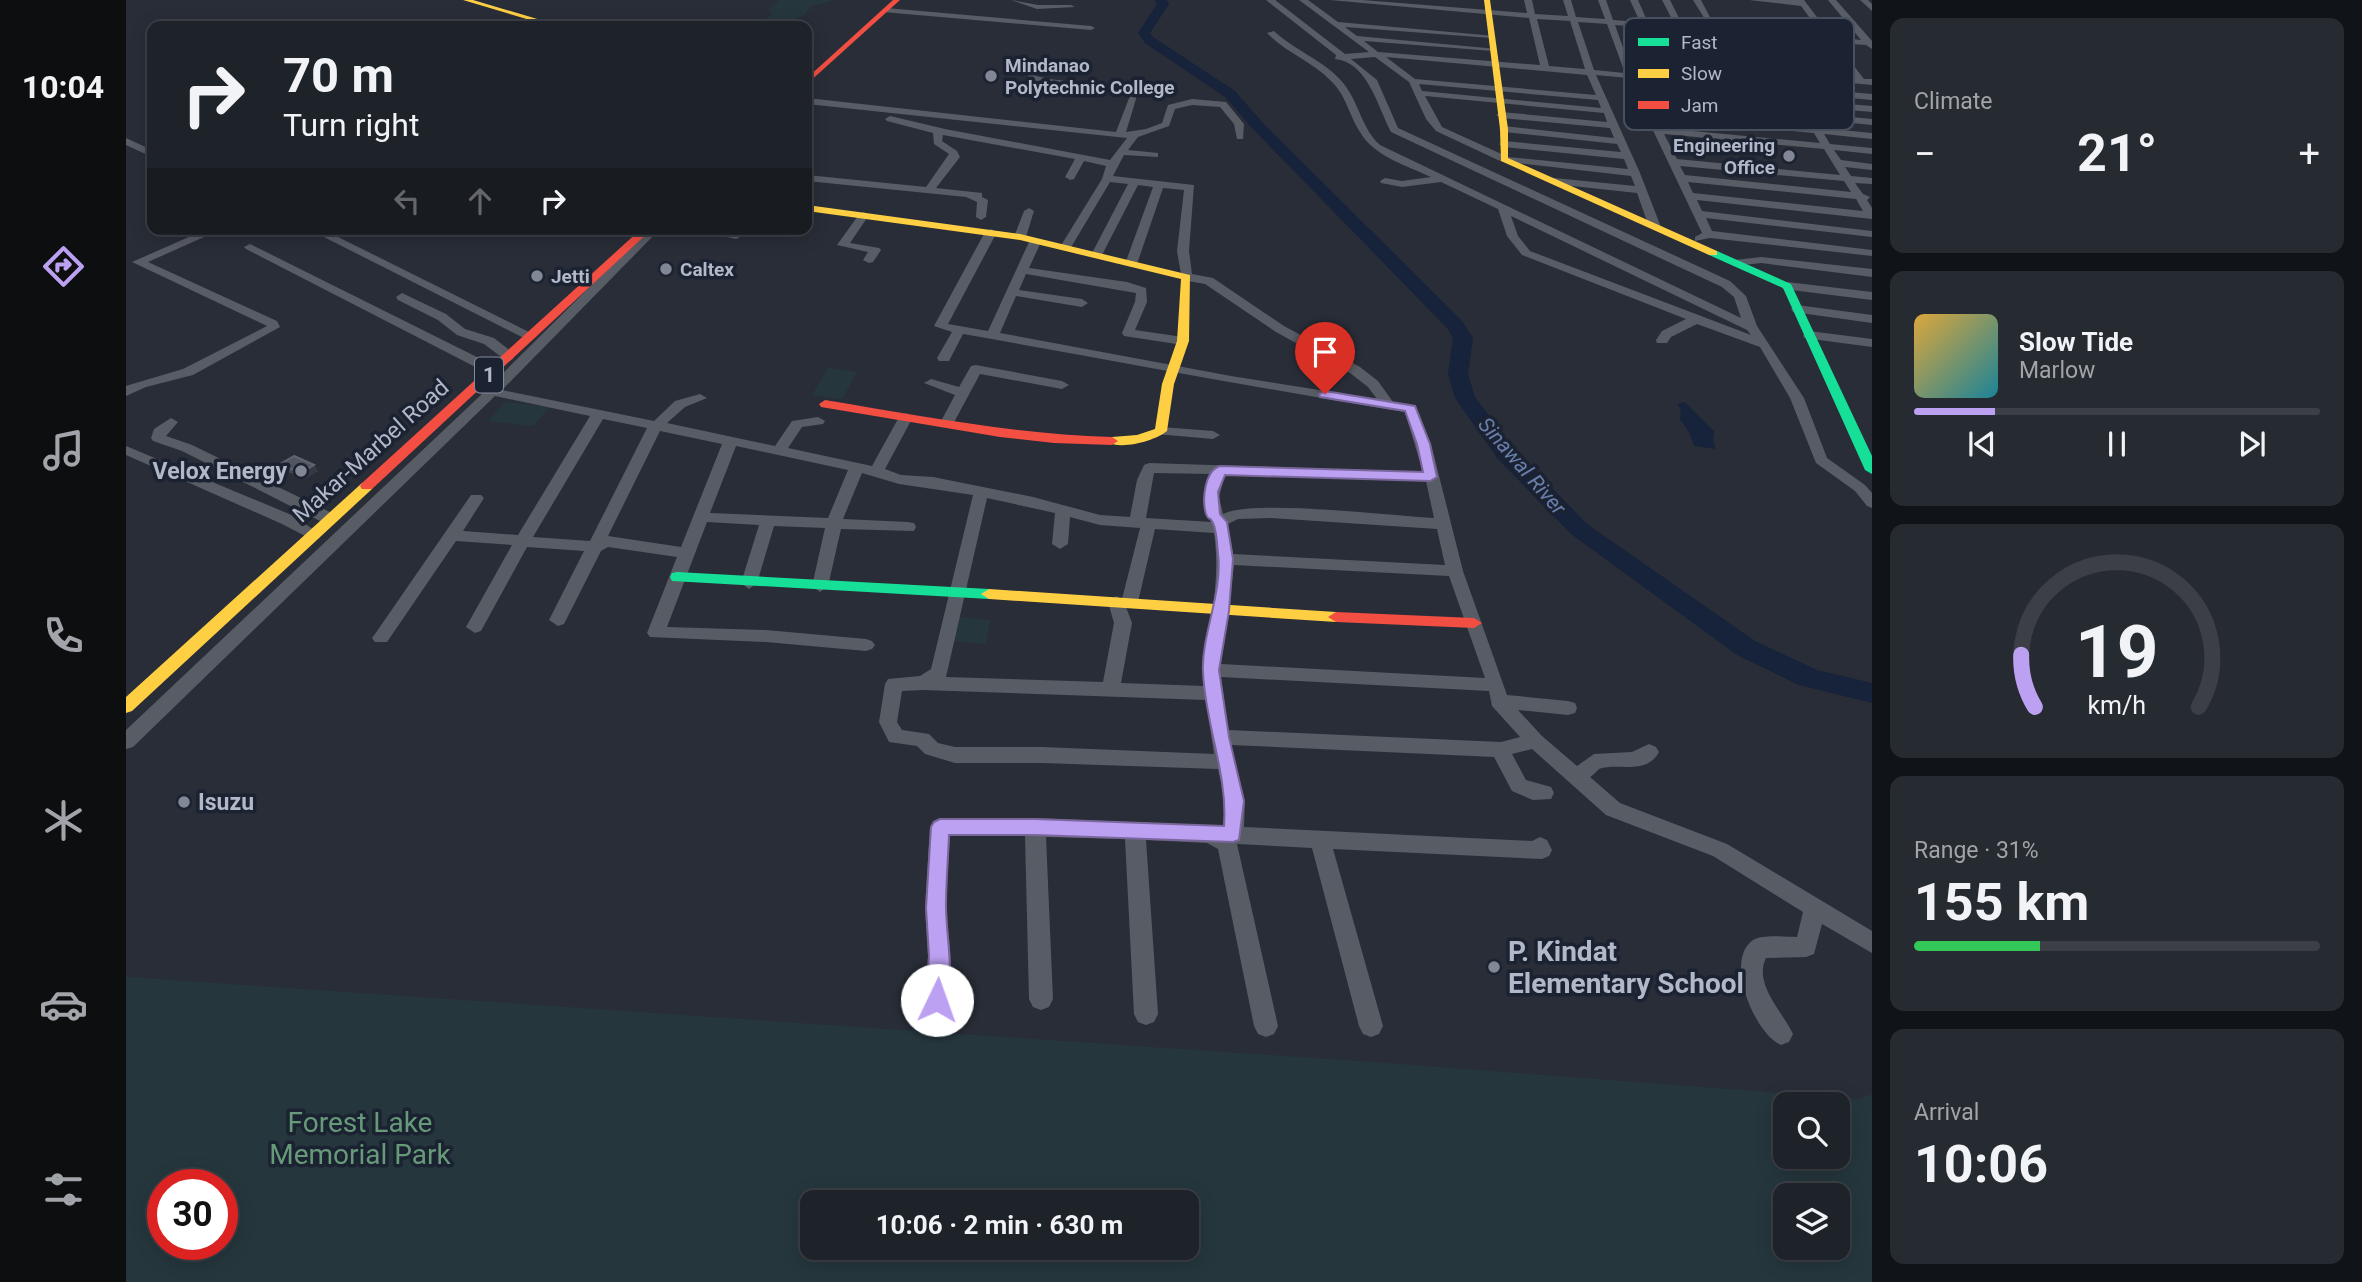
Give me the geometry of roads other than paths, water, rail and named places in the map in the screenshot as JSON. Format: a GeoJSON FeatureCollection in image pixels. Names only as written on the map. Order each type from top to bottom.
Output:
{"type":"FeatureCollection","features":[{"type":"Feature","properties":{"kind":"street"},"geometry":{"type":"LineString","coordinates":[[466,0],[540,21]]}},
{"type":"Feature","properties":{"kind":"street"},"geometry":{"type":"LineString","coordinates":[[1017,0],[1037,7],[1072,6]]}},
{"type":"Feature","properties":{"kind":"street"},"geometry":{"type":"LineString","coordinates":[[1270,0],[1339,57],[1377,84],[1394,130],[1732,288],[1745,305],[1751,327],[1797,398],[1821,460],[1866,488],[1872,503]]}},
{"type":"Feature","properties":{"kind":"street"},"geometry":{"type":"LineString","coordinates":[[1303,0],[1413,80],[1430,120],[1439,129],[1497,83]]}},
{"type":"Feature","properties":{"kind":"street"},"geometry":{"type":"LineString","coordinates":[[1334,0],[1445,5],[1497,83],[1554,181],[1787,286],[1872,296]]}},
{"type":"Feature","properties":{"kind":"street"},"geometry":{"type":"LineString","coordinates":[[1528,0],[1545,68]]}},
{"type":"Feature","properties":{"kind":"street"},"geometry":{"type":"LineString","coordinates":[[1567,0],[1590,72],[1628,156],[1655,228]]}},
{"type":"Feature","properties":{"kind":"street"},"geometry":{"type":"LineString","coordinates":[[1602,0],[1624,61]]}},
{"type":"Feature","properties":{"kind":"street"},"geometry":{"type":"LineString","coordinates":[[1634,0],[1641,18]]}},
{"type":"Feature","properties":{"kind":"street"},"geometry":{"type":"LineString","coordinates":[[1665,0],[1683,17],[1696,18]]}},
{"type":"Feature","properties":{"kind":"street"},"geometry":{"type":"LineString","coordinates":[[1697,0],[1708,18]]}},
{"type":"Feature","properties":{"kind":"street"},"geometry":{"type":"LineString","coordinates":[[1753,0],[1802,2],[1815,18]]}},
{"type":"Feature","properties":{"kind":"street"},"geometry":{"type":"LineString","coordinates":[[1832,0],[1848,18]]}},
{"type":"Feature","properties":{"kind":"street"},"geometry":{"type":"LineString","coordinates":[[1864,0],[1872,9]]}},
{"type":"Feature","properties":{"kind":"street"},"geometry":{"type":"LineString","coordinates":[[812,77],[891,5],[1091,28]]}},
{"type":"Feature","properties":{"kind":"street"},"geometry":{"type":"LineString","coordinates":[[1318,10],[1332,12]]}},
{"type":"Feature","properties":{"kind":"street"},"geometry":{"type":"LineString","coordinates":[[1484,172],[1497,83],[1531,16]]}},
{"type":"Feature","properties":{"kind":"street"},"geometry":{"type":"LineString","coordinates":[[1531,16],[1624,23]]}},
{"type":"Feature","properties":{"kind":"street"},"geometry":{"type":"LineString","coordinates":[[1336,24],[1613,125]]}},
{"type":"Feature","properties":{"kind":"street"},"geometry":{"type":"LineString","coordinates":[[1854,25],[1871,44]]}},
{"type":"Feature","properties":{"kind":"street"},"geometry":{"type":"LineString","coordinates":[[1271,33],[1289,50],[1315,59],[1343,89],[1372,144],[1751,327]]}},
{"type":"Feature","properties":{"kind":"street"},"geometry":{"type":"LineString","coordinates":[[1357,38],[1497,83],[1620,141]]}},
{"type":"Feature","properties":{"kind":"street"},"geometry":{"type":"LineString","coordinates":[[812,60],[839,52]]}},
{"type":"Feature","properties":{"kind":"street"},"geometry":{"type":"LineString","coordinates":[[1339,57],[1380,54],[1607,111]]}},
{"type":"Feature","properties":{"kind":"street"},"geometry":{"type":"LineString","coordinates":[[1395,66],[1408,67]]}},
{"type":"Feature","properties":{"kind":"street"},"geometry":{"type":"LineString","coordinates":[[1854,66],[1867,82]]}},
{"type":"Feature","properties":{"kind":"street"},"geometry":{"type":"LineString","coordinates":[[1038,68],[1031,77],[1048,82],[1136,91],[1120,135]]}},
{"type":"Feature","properties":{"kind":"street"},"geometry":{"type":"LineString","coordinates":[[1421,68],[1434,69]]}},
{"type":"Feature","properties":{"kind":"street"},"geometry":{"type":"LineString","coordinates":[[1419,93],[1497,83],[1545,68],[1624,75]]}},
{"type":"Feature","properties":{"kind":"street"},"geometry":{"type":"LineString","coordinates":[[1413,80],[1497,83],[1602,97]]}},
{"type":"Feature","properties":{"kind":"street"},"geometry":{"type":"LineString","coordinates":[[1497,83],[1628,156]]}},
{"type":"Feature","properties":{"kind":"street"},"geometry":{"type":"LineString","coordinates":[[1497,83],[1635,173]]}},
{"type":"Feature","properties":{"kind":"street"},"geometry":{"type":"LineString","coordinates":[[1583,83],[1595,84]]}},
{"type":"Feature","properties":{"kind":"street"},"geometry":{"type":"LineString","coordinates":[[1854,95],[1872,97]]}},
{"type":"Feature","properties":{"kind":"street"},"geometry":{"type":"LineString","coordinates":[[812,102],[1120,135],[1149,132],[1166,124],[1171,107],[1192,102],[1223,104],[1239,124],[1240,137]]}},
{"type":"Feature","properties":{"kind":"street"},"geometry":{"type":"LineString","coordinates":[[868,108],[890,118],[938,132],[1081,156],[1112,164]]}},
{"type":"Feature","properties":{"kind":"street"},"geometry":{"type":"LineString","coordinates":[[1854,108],[1872,109]]}},
{"type":"Feature","properties":{"kind":"street"},"geometry":{"type":"LineString","coordinates":[[1854,121],[1872,122]]}},
{"type":"Feature","properties":{"kind":"street"},"geometry":{"type":"LineString","coordinates":[[1657,130],[1872,151]]}},
{"type":"Feature","properties":{"kind":"street"},"geometry":{"type":"LineString","coordinates":[[1657,130],[1708,234]]}},
{"type":"Feature","properties":{"kind":"street"},"geometry":{"type":"LineString","coordinates":[[1806,130],[1872,136]]}},
{"type":"Feature","properties":{"kind":"street"},"geometry":{"type":"LineString","coordinates":[[1817,131],[1872,215]]}},
{"type":"Feature","properties":{"kind":"street"},"geometry":{"type":"LineString","coordinates":[[929,190],[955,157],[954,153],[937,142],[938,132]]}},
{"type":"Feature","properties":{"kind":"street"},"geometry":{"type":"LineString","coordinates":[[1066,247],[1107,179],[1112,164],[1134,135]]}},
{"type":"Feature","properties":{"kind":"street"},"geometry":{"type":"LineString","coordinates":[[126,141],[147,152]]}},
{"type":"Feature","properties":{"kind":"street"},"geometry":{"type":"LineString","coordinates":[[126,158],[147,152]]}},
{"type":"Feature","properties":{"kind":"street"},"geometry":{"type":"LineString","coordinates":[[1123,152],[1154,155]]}},
{"type":"Feature","properties":{"kind":"street"},"geometry":{"type":"LineString","coordinates":[[1070,177],[1081,156]]}},
{"type":"Feature","properties":{"kind":"street"},"geometry":{"type":"LineString","coordinates":[[1672,162],[1872,181]]}},
{"type":"Feature","properties":{"kind":"street"},"geometry":{"type":"LineString","coordinates":[[1838,163],[1872,167]]}},
{"type":"Feature","properties":{"kind":"street"},"geometry":{"type":"LineString","coordinates":[[1385,181],[1402,184],[1445,180],[1484,172]]}},
{"type":"Feature","properties":{"kind":"street"},"geometry":{"type":"LineString","coordinates":[[812,178],[978,195],[971,197],[983,200],[981,216]]}},
{"type":"Feature","properties":{"kind":"street"},"geometry":{"type":"LineString","coordinates":[[1681,178],[1872,198]]}},
{"type":"Feature","properties":{"kind":"street"},"geometry":{"type":"LineString","coordinates":[[825,404],[1075,442],[1129,441],[1156,436],[1161,431],[1172,367],[1183,341],[1186,277],[1183,251],[1190,187],[1107,179]]}},
{"type":"Feature","properties":{"kind":"street"},"geometry":{"type":"LineString","coordinates":[[1097,255],[1135,181]]}},
{"type":"Feature","properties":{"kind":"street"},"geometry":{"type":"LineString","coordinates":[[1554,181],[1641,190]]}},
{"type":"Feature","properties":{"kind":"street"},"geometry":{"type":"LineString","coordinates":[[1131,264],[1159,184]]}},
{"type":"Feature","properties":{"kind":"street"},"geometry":{"type":"LineString","coordinates":[[1689,196],[1872,215]]}},
{"type":"Feature","properties":{"kind":"street"},"geometry":{"type":"LineString","coordinates":[[1503,208],[1513,236],[1526,253],[1765,345]]}},
{"type":"Feature","properties":{"kind":"street"},"geometry":{"type":"LineString","coordinates":[[812,209],[991,232],[1066,247],[1148,270],[1209,281],[1315,351],[1364,377],[1382,394],[1387,403]]}},
{"type":"Feature","properties":{"kind":"street"},"geometry":{"type":"LineString","coordinates":[[993,334],[1022,270],[1028,240],[1029,211]]}},
{"type":"Feature","properties":{"kind":"street"},"geometry":{"type":"LineString","coordinates":[[864,215],[843,245],[874,250],[869,260]]}},
{"type":"Feature","properties":{"kind":"street"},"geometry":{"type":"LineString","coordinates":[[1698,215],[1872,234]]}},
{"type":"Feature","properties":{"kind":"street"},"geometry":{"type":"LineString","coordinates":[[991,232],[940,326],[1231,380],[1410,408],[1424,444],[1455,571],[1498,693],[1535,741],[1612,809],[1720,850],[1872,943]]}},
{"type":"Feature","properties":{"kind":"street"},"geometry":{"type":"LineString","coordinates":[[1693,243],[1708,234],[1872,253]]}},
{"type":"Feature","properties":{"kind":"street"},"geometry":{"type":"LineString","coordinates":[[126,392],[144,382],[188,372],[274,327],[273,324],[138,262],[203,235]]}},
{"type":"Feature","properties":{"kind":"street"},"geometry":{"type":"LineString","coordinates":[[325,235],[531,336]]}},
{"type":"Feature","properties":{"kind":"street","name":"Makar-Marbel Road"},"geometry":{"type":"LineString","coordinates":[[128,702],[640,235]]}},
{"type":"Feature","properties":{"kind":"street"},"geometry":{"type":"LineString","coordinates":[[126,742],[492,392],[649,235]]}},
{"type":"Feature","properties":{"kind":"street"},"geometry":{"type":"LineString","coordinates":[[730,235],[736,236]]}},
{"type":"Feature","properties":{"kind":"street"},"geometry":{"type":"LineString","coordinates":[[250,247],[494,371]]}},
{"type":"Feature","properties":{"kind":"street"},"geometry":{"type":"LineString","coordinates":[[1735,263],[1761,260],[1872,274]]}},
{"type":"Feature","properties":{"kind":"street"},"geometry":{"type":"LineString","coordinates":[[1022,270],[1127,286],[1143,291]]}},
{"type":"Feature","properties":{"kind":"street"},"geometry":{"type":"LineString","coordinates":[[1128,333],[1141,302],[1148,270]]}},
{"type":"Feature","properties":{"kind":"street"},"geometry":{"type":"LineString","coordinates":[[1787,286],[1870,460]]}},
{"type":"Feature","properties":{"kind":"street"},"geometry":{"type":"LineString","coordinates":[[1011,292],[1082,303]]}},
{"type":"Feature","properties":{"kind":"street"},"geometry":{"type":"LineString","coordinates":[[402,297],[442,317],[461,332],[489,341],[507,355],[506,359]]}},
{"type":"Feature","properties":{"kind":"street"},"geometry":{"type":"LineString","coordinates":[[1797,309],[1872,319]]}},
{"type":"Feature","properties":{"kind":"street"},"geometry":{"type":"LineString","coordinates":[[1662,340],[1666,334],[1696,319]]}},
{"type":"Feature","properties":{"kind":"street"},"geometry":{"type":"LineString","coordinates":[[944,358],[960,328]]}},
{"type":"Feature","properties":{"kind":"street"},"geometry":{"type":"LineString","coordinates":[[1117,346],[1122,336],[1128,333],[1183,341]]}},
{"type":"Feature","properties":{"kind":"street"},"geometry":{"type":"LineString","coordinates":[[1809,335],[1870,346]]}},
{"type":"Feature","properties":{"kind":"street"},"geometry":{"type":"LineString","coordinates":[[1302,360],[1315,351]]}},
{"type":"Feature","properties":{"kind":"street"},"geometry":{"type":"LineString","coordinates":[[947,423],[976,369],[1062,385]]}},
{"type":"Feature","properties":{"kind":"street"},"geometry":{"type":"LineString","coordinates":[[931,383],[963,393]]}},
{"type":"Feature","properties":{"kind":"street"},"geometry":{"type":"LineString","coordinates":[[475,388],[876,471],[899,480],[933,482],[981,492],[1100,520],[1142,524],[1220,525],[1228,516],[1249,513],[1445,524]]}},
{"type":"Feature","properties":{"kind":"street"},"geometry":{"type":"LineString","coordinates":[[558,620],[655,426],[680,404],[700,398]]}},
{"type":"Feature","properties":{"kind":"street"},"geometry":{"type":"LineString","coordinates":[[474,627],[599,413]]}},
{"type":"Feature","properties":{"kind":"street"},"geometry":{"type":"LineString","coordinates":[[876,471],[906,417]]}},
{"type":"Feature","properties":{"kind":"street"},"geometry":{"type":"LineString","coordinates":[[779,452],[796,422],[803,419],[818,421]]}},
{"type":"Feature","properties":{"kind":"street"},"geometry":{"type":"LineString","coordinates":[[171,422],[159,432],[158,438],[162,441],[182,446],[330,519]]}},
{"type":"Feature","properties":{"kind":"street"},"geometry":{"type":"LineString","coordinates":[[1161,431],[1213,435]]}},
{"type":"Feature","properties":{"kind":"street"},"geometry":{"type":"LineString","coordinates":[[730,442],[656,633],[766,636],[866,645]]}},
{"type":"Feature","properties":{"kind":"street"},"geometry":{"type":"LineString","coordinates":[[126,450],[288,520],[313,535]]}},
{"type":"Feature","properties":{"kind":"street"},"geometry":{"type":"LineString","coordinates":[[820,586],[834,523],[857,467]]}},
{"type":"Feature","properties":{"kind":"street"},"geometry":{"type":"LineString","coordinates":[[1111,688],[1123,623],[1123,602],[1142,524],[1144,480],[1149,468],[1430,477]]}},
{"type":"Feature","properties":{"kind":"street"},"geometry":{"type":"LineString","coordinates":[[1220,471],[1211,492],[1213,515],[1220,525],[1226,559],[1211,670],[1220,737],[1235,801],[1222,834],[1227,844],[1266,1026]]}},
{"type":"Feature","properties":{"kind":"street"},"geometry":{"type":"LineString","coordinates":[[923,683],[939,673],[981,492]]}},
{"type":"Feature","properties":{"kind":"street"},"geometry":{"type":"LineString","coordinates":[[381,638],[476,498]]}},
{"type":"Feature","properties":{"kind":"street"},"geometry":{"type":"LineString","coordinates":[[1059,544],[1063,510]]}},
{"type":"Feature","properties":{"kind":"street"},"geometry":{"type":"LineString","coordinates":[[699,517],[908,527]]}},
{"type":"Feature","properties":{"kind":"street"},"geometry":{"type":"LineString","coordinates":[[749,583],[768,520]]}},
{"type":"Feature","properties":{"kind":"street"},"geometry":{"type":"LineString","coordinates":[[452,535],[596,547],[606,541],[686,553]]}},
{"type":"Feature","properties":{"kind":"street"},"geometry":{"type":"LineString","coordinates":[[1226,559],[1455,571]]}},
{"type":"Feature","properties":{"kind":"street"},"geometry":{"type":"LineString","coordinates":[[677,577],[1123,602],[1221,611],[1474,623]]}},
{"type":"Feature","properties":{"kind":"street"},"geometry":{"type":"LineString","coordinates":[[1211,670],[1498,693],[1568,708]]}},
{"type":"Feature","properties":{"kind":"street"},"geometry":{"type":"LineString","coordinates":[[1214,693],[1111,688],[894,684],[888,722],[896,737],[922,739],[932,749],[955,755],[1042,755],[1225,762]]}},
{"type":"Feature","properties":{"kind":"street"},"geometry":{"type":"LineString","coordinates":[[1220,737],[1501,750],[1535,741]]}},
{"type":"Feature","properties":{"kind":"street"},"geometry":{"type":"LineString","coordinates":[[1501,750],[1520,788],[1527,792],[1545,793]]}},
{"type":"Feature","properties":{"kind":"street"},"geometry":{"type":"LineString","coordinates":[[1576,778],[1594,762],[1635,760],[1649,752]]}},
{"type":"Feature","properties":{"kind":"street"},"geometry":{"type":"LineString","coordinates":[[937,1000],[939,956],[936,908],[940,827],[1035,827],[1222,834],[1542,850],[1540,846]]}},
{"type":"Feature","properties":{"kind":"street"},"geometry":{"type":"LineString","coordinates":[[1035,827],[1041,999]]}},
{"type":"Feature","properties":{"kind":"street"},"geometry":{"type":"LineString","coordinates":[[1135,831],[1146,1014]]}},
{"type":"Feature","properties":{"kind":"street"},"geometry":{"type":"LineString","coordinates":[[1321,841],[1371,1026]]}},
{"type":"Feature","properties":{"kind":"street"},"geometry":{"type":"LineString","coordinates":[[1781,1034],[1751,980],[1750,964],[1760,948],[1806,947],[1815,909]]}},
{"type":"Feature","properties":{"kind":"water"},"geometry":{"type":"Polygon","coordinates":[[[1685,402],[1714,431],[1716,449],[1694,446],[1680,419],[1681,410],[1677,404],[1685,402]]]}},
{"type":"Feature","properties":{"kind":"waterway","name":"Sinawal River"},"geometry":{"type":"LineString","coordinates":[[1161,0],[1163,4],[1144,33],[1149,40],[1230,94],[1257,125],[1455,325],[1463,338],[1458,374],[1465,398],[1506,454],[1579,529],[1746,648],[1809,678],[1872,693]]}},
{"type":"Feature","properties":{"kind":"place","name":"Mindanao Polytechnic College"},"geometry":{"type":"Point","coordinates":[991,76]}},
{"type":"Feature","properties":{"kind":"place","name":"Engineering Office"},"geometry":{"type":"Point","coordinates":[1789,156]}},
{"type":"Feature","properties":{"kind":"place","name":"Caltex"},"geometry":{"type":"Point","coordinates":[666,269]}},
{"type":"Feature","properties":{"kind":"place","name":"Jetti"},"geometry":{"type":"Point","coordinates":[537,276]}},
{"type":"Feature","properties":{"kind":"place","name":"Velox Energy"},"geometry":{"type":"Point","coordinates":[301,471]}},
{"type":"Feature","properties":{"kind":"place","name":"Isuzu"},"geometry":{"type":"Point","coordinates":[184,802]}},
{"type":"Feature","properties":{"kind":"place","name":"P. Kindat Elementary School"},"geometry":{"type":"Point","coordinates":[1494,967]}},
{"type":"Feature","properties":{"kind":"park label","name":"Forest Lake Memorial Park"},"geometry":{"type":"Point","coordinates":[360,1138]}}]}
